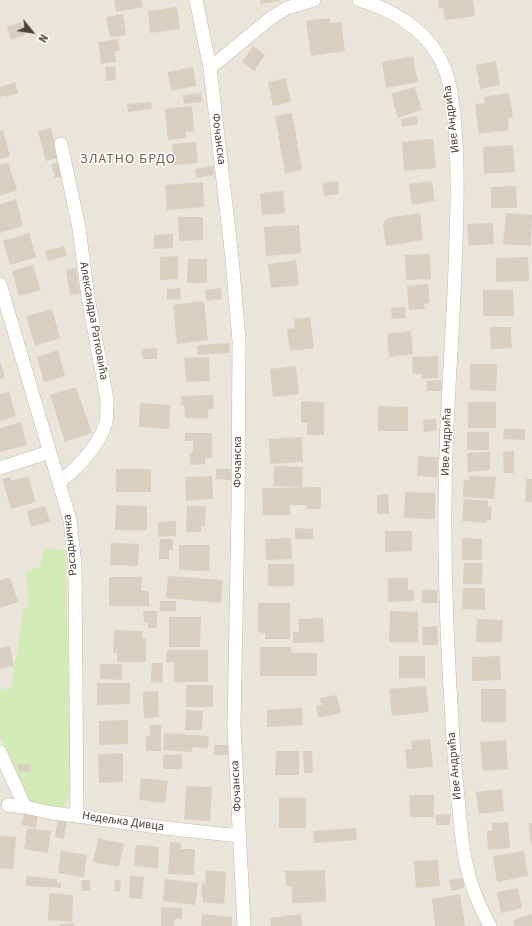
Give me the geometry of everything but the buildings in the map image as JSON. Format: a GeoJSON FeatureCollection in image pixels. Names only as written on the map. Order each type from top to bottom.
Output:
{"type":"FeatureCollection","features":[{"type":"Feature","properties":{"kind":"street","name":"Фочанска"},"geometry":{"type":"LineString","coordinates":[[196,0],[210,68],[232,258],[239,341],[234,726],[244,926]]}},
{"type":"Feature","properties":{"kind":"street"},"geometry":{"type":"LineString","coordinates":[[210,68],[272,17],[287,8],[314,0]]}},
{"type":"Feature","properties":{"kind":"street","name":"Иве Андрића"},"geometry":{"type":"LineString","coordinates":[[359,0],[394,14],[419,31],[429,41],[442,63],[447,77],[453,105],[458,177],[453,334],[446,450],[445,580],[449,675],[454,764],[462,845],[476,898],[490,926]]}},
{"type":"Feature","properties":{"kind":"street","name":"Александра Ратковића"},"geometry":{"type":"LineString","coordinates":[[60,482],[77,467],[100,437],[106,421],[107,400],[88,297],[79,228],[62,144]]}},
{"type":"Feature","properties":{"kind":"street","name":"Расадничка"},"geometry":{"type":"LineString","coordinates":[[0,284],[49,452],[60,482],[70,520],[75,565],[76,816]]}},
{"type":"Feature","properties":{"kind":"street"},"geometry":{"type":"LineString","coordinates":[[0,468],[49,452]]}},
{"type":"Feature","properties":{"kind":"street"},"geometry":{"type":"LineString","coordinates":[[0,752],[24,807]]}},
{"type":"Feature","properties":{"kind":"street","name":"Недељка Дивца"},"geometry":{"type":"LineString","coordinates":[[8,806],[24,807],[52,813],[164,828],[240,836]]}},
{"type":"Feature","properties":{"kind":"shaded area"},"geometry":{"type":"Polygon","coordinates":[[[0,0],[532,0],[532,926],[0,926],[0,0]]]}},
{"type":"Feature","properties":{"kind":"green space"},"geometry":{"type":"Polygon","coordinates":[[[44,548],[65,550],[71,795],[62,807],[37,806],[30,802],[0,736],[0,690],[11,687],[24,608],[29,606],[26,572],[40,567],[44,548]]]}},
{"type":"Feature","properties":{"kind":"district","name":"ЗЛАТНО БРДО"},"geometry":{"type":"Point","coordinates":[128,160]}}]}
